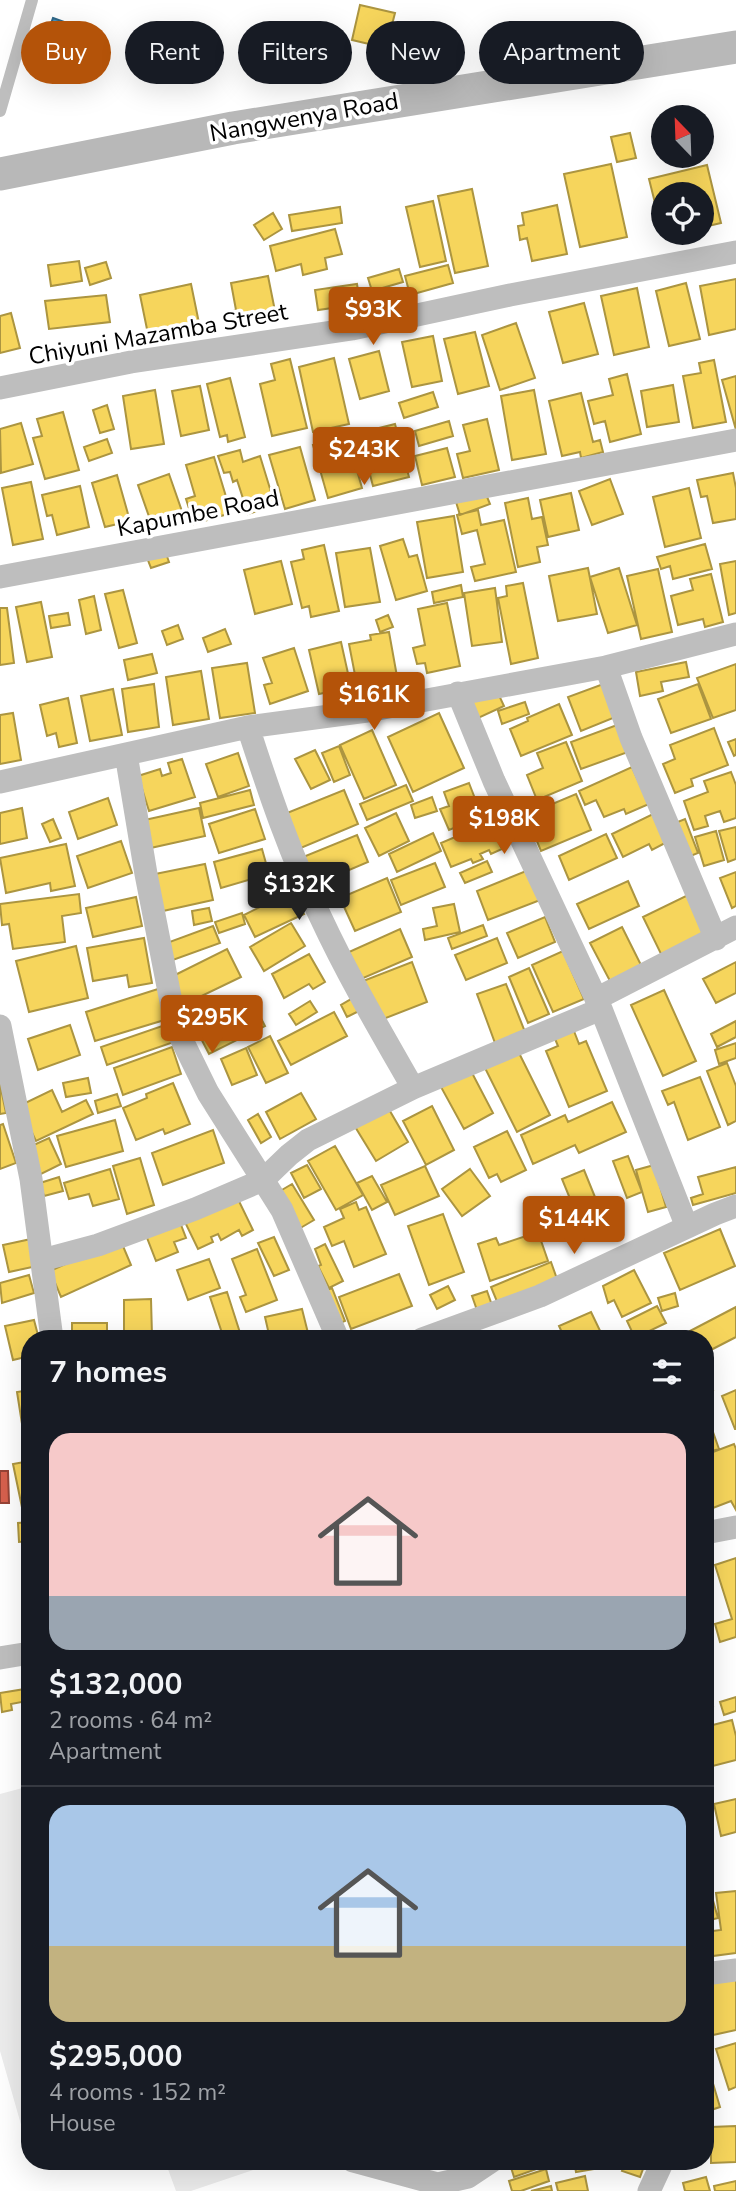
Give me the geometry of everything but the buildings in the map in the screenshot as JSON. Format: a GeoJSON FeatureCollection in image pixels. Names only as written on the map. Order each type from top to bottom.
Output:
{"type":"FeatureCollection","features":[{"type":"Feature","properties":{"kind":"main road","name":"Nangwenya Road"},"geometry":{"type":"LineString","coordinates":[[650,60],[736,22]]}},
{"type":"Feature","properties":{"kind":"main road","name":"Nangwenya Road"},"geometry":{"type":"LineString","coordinates":[[0,174],[233,128],[736,47]]}},
{"type":"Feature","properties":{"kind":"street","name":"Chiyuni Mazamba Street"},"geometry":{"type":"LineString","coordinates":[[0,388],[131,362],[352,329],[510,295],[736,253]]}},
{"type":"Feature","properties":{"kind":"street","name":"Kapumbe Road"},"geometry":{"type":"LineString","coordinates":[[0,577],[736,440]]}},
{"type":"Feature","properties":{"kind":"street"},"geometry":{"type":"LineString","coordinates":[[0,782],[248,727],[367,711],[606,667],[736,634]]}},
{"type":"Feature","properties":{"kind":"street"},"geometry":{"type":"LineString","coordinates":[[606,667],[631,738],[716,939]]}},
{"type":"Feature","properties":{"kind":"street"},"geometry":{"type":"LineString","coordinates":[[458,694],[494,781],[599,1004],[687,1227]]}},
{"type":"Feature","properties":{"kind":"street"},"geometry":{"type":"LineString","coordinates":[[248,727],[320,918],[370,1015],[413,1088]]}},
{"type":"Feature","properties":{"kind":"street"},"geometry":{"type":"LineString","coordinates":[[126,754],[146,874],[173,1012],[181,1038],[208,1093],[294,1234],[334,1330]]}},
{"type":"Feature","properties":{"kind":"street"},"geometry":{"type":"LineString","coordinates":[[42,1260],[98,1245],[263,1180],[308,1140],[413,1088],[599,1004],[736,927]]}},
{"type":"Feature","properties":{"kind":"street"},"geometry":{"type":"LineString","coordinates":[[0,1026],[32,1179],[51,1330]]}},
{"type":"Feature","properties":{"kind":"street"},"geometry":{"type":"LineString","coordinates":[[447,1330],[540,1296],[736,1206]]}},
{"type":"Feature","properties":{"kind":"street"},"geometry":{"type":"LineString","coordinates":[[714,1531],[736,1527]]}},
{"type":"Feature","properties":{"kind":"street"},"geometry":{"type":"LineString","coordinates":[[0,1658],[21,1654]]}},
{"type":"Feature","properties":{"kind":"street"},"geometry":{"type":"LineString","coordinates":[[714,1973],[736,1970]]}},
{"type":"Feature","properties":{"kind":"street"},"geometry":{"type":"LineString","coordinates":[[386,2170],[438,2184],[468,2177],[478,2170]]}},
{"type":"Feature","properties":{"kind":"street"},"geometry":{"type":"LineString","coordinates":[[649,2191],[659,2170]]}},
{"type":"Feature","properties":{"kind":"lane"},"geometry":{"type":"LineString","coordinates":[[0,111],[32,0]]}},
{"type":"Feature","properties":{"kind":"shaded area"},"geometry":{"type":"Polygon","coordinates":[[[21,1788],[21,2124],[0,2051],[0,1794],[21,1788]]]}},
{"type":"Feature","properties":{"kind":"shaded area"},"geometry":{"type":"Polygon","coordinates":[[[168,2170],[253,2170],[191,2191],[176,2191],[168,2170]]]}}]}
